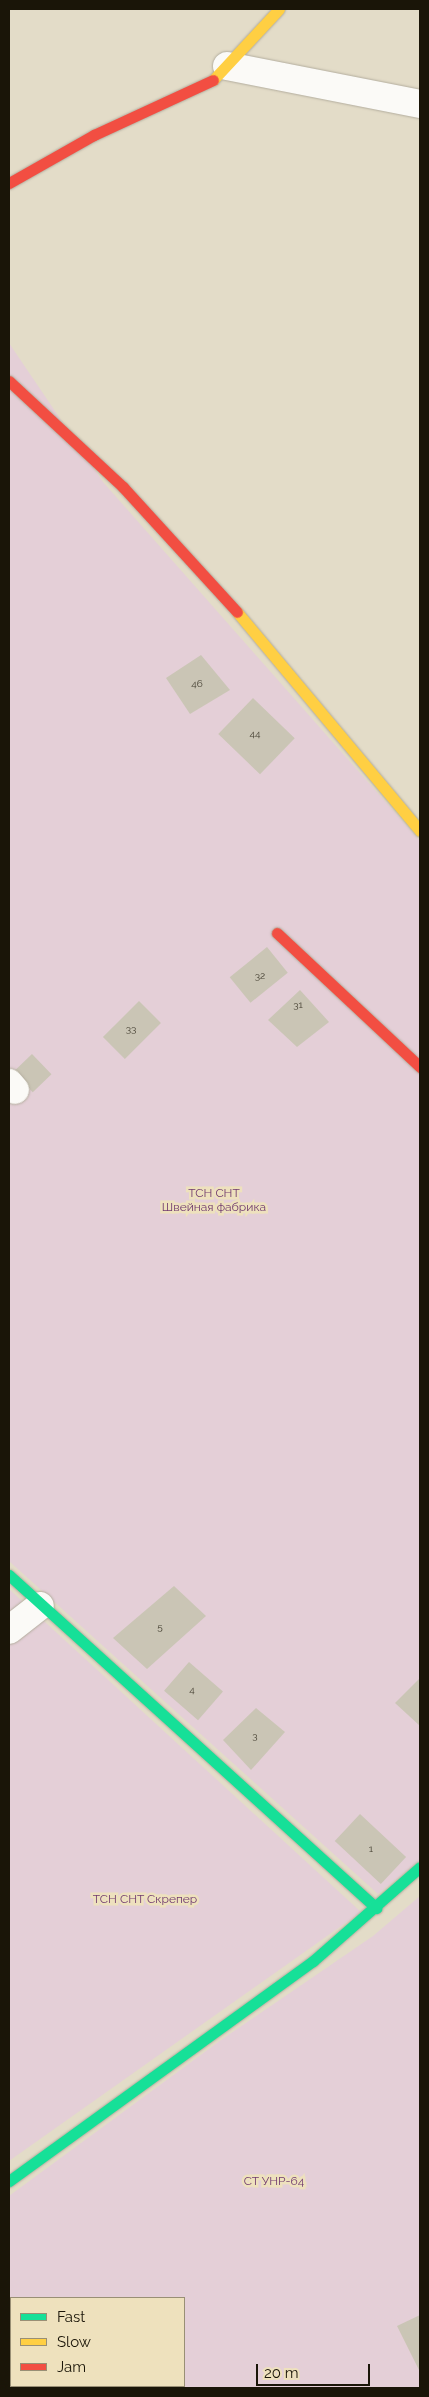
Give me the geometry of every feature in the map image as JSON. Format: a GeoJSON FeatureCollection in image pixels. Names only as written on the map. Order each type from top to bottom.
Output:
{"type":"FeatureCollection","features":[{"type":"Feature","properties":{"kind":"street"},"geometry":{"type":"LineString","coordinates":[[9,183],[94,135],[208,86],[279,9]]}},
{"type":"Feature","properties":{"kind":"street"},"geometry":{"type":"LineString","coordinates":[[227,66],[420,104]]}},
{"type":"Feature","properties":{"kind":"street"},"geometry":{"type":"LineString","coordinates":[[9,381],[123,487],[279,659],[420,831]]}},
{"type":"Feature","properties":{"kind":"street"},"geometry":{"type":"LineString","coordinates":[[277,933],[420,1067]]}},
{"type":"Feature","properties":{"kind":"street"},"geometry":{"type":"LineString","coordinates":[[9,1575],[40,1606],[376,1908]]}},
{"type":"Feature","properties":{"kind":"street"},"geometry":{"type":"LineString","coordinates":[[9,1630],[40,1606]]}},
{"type":"Feature","properties":{"kind":"street"},"geometry":{"type":"LineString","coordinates":[[9,2182],[313,1961],[376,1908],[420,1867]]}},
{"type":"Feature","properties":{"kind":"green space","name":"ТСН СНТ Швейная фабрика"},"geometry":{"type":"Polygon","coordinates":[[[9,343],[103,482],[420,841],[420,1860],[378,1894],[9,1561],[9,343]]]}},
{"type":"Feature","properties":{"kind":"green space","name":"ТСН СНТ Скрепер"},"geometry":{"type":"Polygon","coordinates":[[[9,1589],[361,1912],[9,2161],[9,1589]]]}},
{"type":"Feature","properties":{"kind":"green space","name":"СТ УНР-64"},"geometry":{"type":"Polygon","coordinates":[[[420,1896],[420,2388],[9,2388],[9,2196],[221,2040],[373,1936],[420,1896]]]}},
{"type":"Feature","properties":{"kind":"building"},"geometry":{"type":"Polygon","coordinates":[[[201,655],[230,690],[190,714],[166,678],[201,655]]]}},
{"type":"Feature","properties":{"kind":"building"},"geometry":{"type":"Polygon","coordinates":[[[253,698],[295,738],[260,774],[218,734],[253,698]]]}},
{"type":"Feature","properties":{"kind":"building"},"geometry":{"type":"Polygon","coordinates":[[[267,947],[288,973],[250,1003],[230,977],[267,947]]]}},
{"type":"Feature","properties":{"kind":"building"},"geometry":{"type":"Polygon","coordinates":[[[300,990],[329,1022],[297,1047],[268,1020],[300,990]]]}},
{"type":"Feature","properties":{"kind":"building"},"geometry":{"type":"Polygon","coordinates":[[[139,1001],[161,1023],[125,1059],[103,1037],[139,1001]]]}},
{"type":"Feature","properties":{"kind":"building"},"geometry":{"type":"Polygon","coordinates":[[[32,1054],[51,1074],[33,1092],[13,1072],[32,1054]]]}},
{"type":"Feature","properties":{"kind":"building"},"geometry":{"type":"Polygon","coordinates":[[[174,1586],[206,1616],[147,1669],[113,1638],[174,1586]]]}},
{"type":"Feature","properties":{"kind":"building"},"geometry":{"type":"Polygon","coordinates":[[[189,1662],[223,1692],[198,1720],[164,1691],[189,1662]]]}},
{"type":"Feature","properties":{"kind":"building"},"geometry":{"type":"Polygon","coordinates":[[[420,1678],[420,1726],[395,1703],[420,1678]]]}},
{"type":"Feature","properties":{"kind":"building"},"geometry":{"type":"Polygon","coordinates":[[[256,1708],[285,1732],[251,1770],[223,1740],[256,1708]]]}},
{"type":"Feature","properties":{"kind":"building"},"geometry":{"type":"Polygon","coordinates":[[[360,1814],[406,1857],[381,1884],[335,1841],[360,1814]]]}},
{"type":"Feature","properties":{"kind":"building"},"geometry":{"type":"Polygon","coordinates":[[[420,2315],[420,2372],[397,2326],[420,2315]]]}},
{"type":"Feature","properties":{"kind":"traffic: fast"},"geometry":{"type":"LineString","coordinates":[[9,1575],[376,1908]]}},
{"type":"Feature","properties":{"kind":"traffic: fast"},"geometry":{"type":"LineString","coordinates":[[9,2181],[313,1961],[420,1867]]}},
{"type":"Feature","properties":{"kind":"traffic: slow"},"geometry":{"type":"LineString","coordinates":[[213,80],[279,9]]}},
{"type":"Feature","properties":{"kind":"traffic: slow"},"geometry":{"type":"LineString","coordinates":[[237,612],[420,831]]}},
{"type":"Feature","properties":{"kind":"traffic: jam"},"geometry":{"type":"LineString","coordinates":[[9,183],[94,135],[213,80]]}},
{"type":"Feature","properties":{"kind":"traffic: jam"},"geometry":{"type":"LineString","coordinates":[[9,381],[123,487],[237,612]]}},
{"type":"Feature","properties":{"kind":"traffic: jam"},"geometry":{"type":"LineString","coordinates":[[277,933],[420,1067]]}}]}
